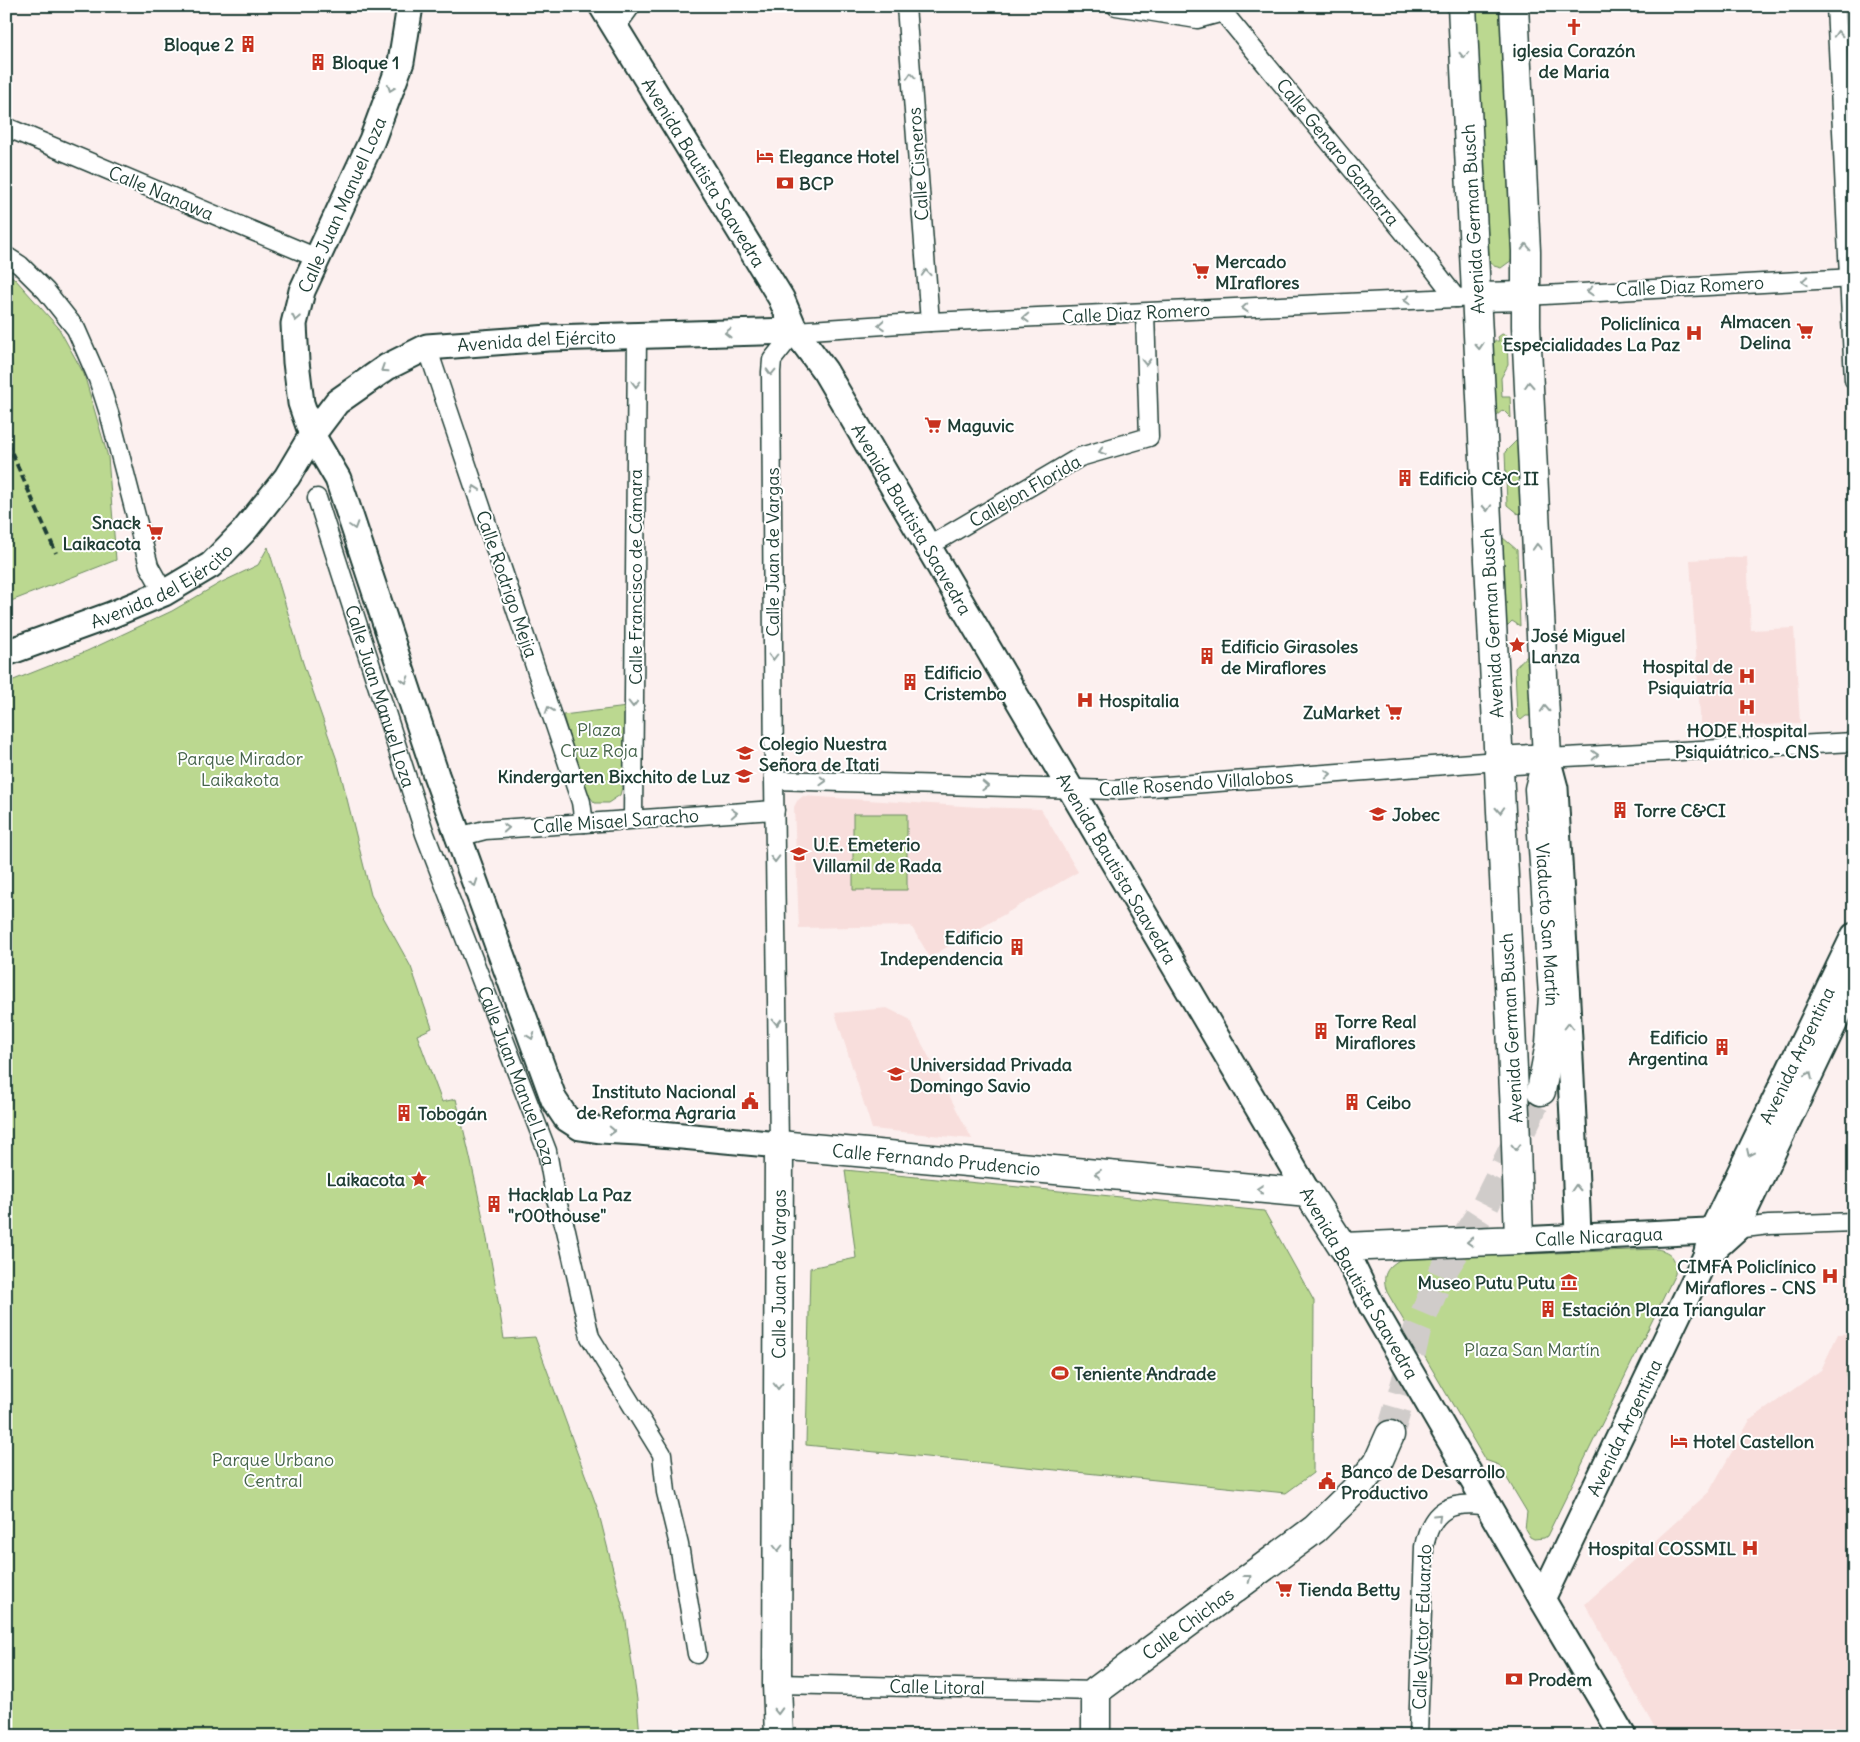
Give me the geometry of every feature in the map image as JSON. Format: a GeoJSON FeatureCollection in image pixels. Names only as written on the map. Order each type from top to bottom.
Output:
{"type":"FeatureCollection","features":[{"type":"Feature","properties":{"kind":"main road","name":"Calle Juan Manuel Loza"},"geometry":{"type":"LineString","coordinates":[[410,6],[401,62],[372,140],[302,291],[294,324],[301,403],[312,435],[338,480],[458,837],[554,1100],[566,1118]]}},
{"type":"Feature","properties":{"kind":"main road","name":"Avenida Bautista Saavedra"},"geometry":{"type":"LineString","coordinates":[[602,6],[780,298],[794,331],[826,371],[1308,1194],[1343,1247],[1372,1306],[1623,1736]]}},
{"type":"Feature","properties":{"kind":"main road","name":"Avenida German Busch"},"geometry":{"type":"LineString","coordinates":[[1462,6],[1466,298],[1498,762],[1515,1113],[1519,1240]]}},
{"type":"Feature","properties":{"kind":"main road"},"geometry":{"type":"LineString","coordinates":[[1514,6],[1526,251],[1526,326],[1547,758],[1556,788],[1569,1006],[1569,1046],[1578,1237]]}},
{"type":"Feature","properties":{"kind":"main road"},"geometry":{"type":"LineString","coordinates":[[1466,298],[1526,296]]}},
{"type":"Feature","properties":{"kind":"main road","name":"Avenida del Ejército"},"geometry":{"type":"LineString","coordinates":[[6,653],[111,615],[164,593],[211,565],[244,531],[287,477],[312,435],[337,402],[387,366],[427,347],[549,338],[794,331]]}},
{"type":"Feature","properties":{"kind":"main road"},"geometry":{"type":"LineString","coordinates":[[287,477],[299,471],[312,469],[324,471],[338,480]]}},
{"type":"Feature","properties":{"kind":"main road"},"geometry":{"type":"LineString","coordinates":[[1498,762],[1547,758]]}},
{"type":"Feature","properties":{"kind":"main road","name":"Viaducto San Martín"},"geometry":{"type":"LineString","coordinates":[[1541,1091],[1550,1044],[1553,996],[1539,789],[1547,758]]}},
{"type":"Feature","properties":{"kind":"main road","name":"Avenida Argentina"},"geometry":{"type":"LineString","coordinates":[[1542,1599],[1706,1256],[1724,1230],[1789,1094],[1843,988],[1854,936]]}},
{"type":"Feature","properties":{"kind":"main road","name":"Calle Fernando Prudencio"},"geometry":{"type":"LineString","coordinates":[[566,1118],[580,1127],[600,1130],[639,1132],[1308,1194]]}},
{"type":"Feature","properties":{"kind":"main road","name":"Calle Juan de Vargas"},"geometry":{"type":"LineString","coordinates":[[779,1145],[777,1684],[779,1736]]}},
{"type":"Feature","properties":{"kind":"main road","name":"Calle Nicaragua"},"geometry":{"type":"LineString","coordinates":[[1343,1247],[1724,1230]]}},
{"type":"Feature","properties":{"kind":"main road","name":"Calle Chichas"},"geometry":{"type":"LineString","coordinates":[[1096,1691],[1315,1528],[1358,1487],[1378,1462],[1390,1435]]}},
{"type":"Feature","properties":{"kind":"main road"},"geometry":{"type":"LineString","coordinates":[[1096,1691],[1096,1736]]}},
{"type":"Feature","properties":{"kind":"street"},"geometry":{"type":"LineString","coordinates":[[615,28],[630,6]]}},
{"type":"Feature","properties":{"kind":"street","name":"Calle Cisneros"},"geometry":{"type":"LineString","coordinates":[[906,6],[930,322]]}},
{"type":"Feature","properties":{"kind":"street"},"geometry":{"type":"LineString","coordinates":[[1116,6],[1197,19],[1220,9]]}},
{"type":"Feature","properties":{"kind":"street"},"geometry":{"type":"LineString","coordinates":[[1836,6],[1852,278],[1854,380]]}},
{"type":"Feature","properties":{"kind":"street","name":"Calle Genaro Gamarra"},"geometry":{"type":"LineString","coordinates":[[1220,9],[1429,263],[1466,298]]}},
{"type":"Feature","properties":{"kind":"street","name":"Calle Nanawa"},"geometry":{"type":"LineString","coordinates":[[6,127],[317,258]]}},
{"type":"Feature","properties":{"kind":"street"},"geometry":{"type":"LineString","coordinates":[[6,256],[20,265],[46,291],[76,329],[98,380],[110,416],[149,566],[164,593]]}},
{"type":"Feature","properties":{"kind":"street","name":"Calle Diaz Romero"},"geometry":{"type":"LineString","coordinates":[[1526,296],[1852,278]]}},
{"type":"Feature","properties":{"kind":"street","name":"Calle Diaz Romero"},"geometry":{"type":"LineString","coordinates":[[794,331],[930,322],[1466,298]]}},
{"type":"Feature","properties":{"kind":"street","name":"Callejon Florida"},"geometry":{"type":"LineString","coordinates":[[929,546],[1080,457],[1149,437],[1145,313]]}},
{"type":"Feature","properties":{"kind":"street","name":"Calle Juan de Vargas"},"geometry":{"type":"LineString","coordinates":[[779,1145],[771,372],[772,360],[794,331]]}},
{"type":"Feature","properties":{"kind":"street","name":"Calle Francisco de Cámara"},"geometry":{"type":"LineString","coordinates":[[632,819],[637,335]]}},
{"type":"Feature","properties":{"kind":"street","name":"Calle Rodrigo Mejia"},"geometry":{"type":"LineString","coordinates":[[427,347],[581,802],[584,823]]}},
{"type":"Feature","properties":{"kind":"street","name":"Calle Juan Manuel Loza"},"geometry":{"type":"LineString","coordinates":[[317,498],[424,834],[547,1151],[555,1196],[566,1230],[590,1337],[662,1454],[666,1492],[681,1554],[697,1654]]}},
{"type":"Feature","properties":{"kind":"street"},"geometry":{"type":"LineString","coordinates":[[1547,758],[1854,742]]}},
{"type":"Feature","properties":{"kind":"street","name":"Calle Rosendo Villalobos"},"geometry":{"type":"LineString","coordinates":[[774,780],[1113,790],[1498,762]]}},
{"type":"Feature","properties":{"kind":"street","name":"Calle Misael Saracho"},"geometry":{"type":"LineString","coordinates":[[458,837],[485,830],[775,810]]}},
{"type":"Feature","properties":{"kind":"street","name":"Calle Nicaragua"},"geometry":{"type":"LineString","coordinates":[[1724,1230],[1769,1225],[1854,1222]]}},
{"type":"Feature","properties":{"kind":"street","name":"Calle Victor Eduardo"},"geometry":{"type":"LineString","coordinates":[[1418,1736],[1424,1547],[1427,1530],[1437,1515],[1454,1505],[1472,1503],[1488,1506]]}},
{"type":"Feature","properties":{"kind":"street","name":"Calle Litoral"},"geometry":{"type":"LineString","coordinates":[[777,1684],[1096,1691]]}},
{"type":"Feature","properties":{"kind":"shaded area","name":"Hospital de Psiquiatría"},"geometry":{"type":"Polygon","coordinates":[[[1747,557],[1751,630],[1794,628],[1800,723],[1701,729],[1690,560],[1747,557]]]}},
{"type":"Feature","properties":{"kind":"shaded area"},"geometry":{"type":"Polygon","coordinates":[[[803,796],[1041,809],[1078,872],[930,957],[911,926],[799,928],[794,807],[803,796]]]}},
{"type":"Feature","properties":{"kind":"shaded area","name":"Universidad Privada Domingo Savio"},"geometry":{"type":"Polygon","coordinates":[[[887,1008],[909,1019],[972,1139],[872,1129],[835,1013],[887,1008]]]}},
{"type":"Feature","properties":{"kind":"shaded area","name":"Hospital COSSMIL"},"geometry":{"type":"Polygon","coordinates":[[[1854,1333],[1854,1736],[1659,1736],[1585,1604],[1709,1492],[1750,1420],[1821,1370],[1838,1334],[1854,1333]]]}},
{"type":"Feature","properties":{"kind":"green space"},"geometry":{"type":"Polygon","coordinates":[[[1476,6],[1500,6],[1512,260],[1501,268],[1494,266],[1489,260],[1476,6]]]}},
{"type":"Feature","properties":{"kind":"green space"},"geometry":{"type":"Polygon","coordinates":[[[6,272],[15,279],[58,327],[84,374],[108,457],[116,560],[6,603],[6,272]]]}},
{"type":"Feature","properties":{"kind":"green space"},"geometry":{"type":"Polygon","coordinates":[[[1502,334],[1506,335],[1507,338],[1508,365],[1501,378],[1502,397],[1510,397],[1511,418],[1503,410],[1496,416],[1493,341],[1499,341],[1498,337],[1502,334]]]}},
{"type":"Feature","properties":{"kind":"green space"},"geometry":{"type":"Polygon","coordinates":[[[1519,438],[1522,510],[1518,514],[1507,505],[1505,452],[1519,438]]]}},
{"type":"Feature","properties":{"kind":"green space"},"geometry":{"type":"Polygon","coordinates":[[[1502,537],[1517,550],[1520,626],[1512,621],[1505,628],[1502,537]]]}},
{"type":"Feature","properties":{"kind":"green space","name":"Parque Urbano Central"},"geometry":{"type":"Polygon","coordinates":[[[268,547],[303,663],[338,763],[371,895],[411,967],[432,1028],[417,1035],[442,1102],[456,1099],[483,1218],[504,1339],[535,1337],[598,1510],[626,1621],[640,1736],[6,1736],[6,683],[87,651],[172,611],[220,583],[258,565],[268,547]]]}},
{"type":"Feature","properties":{"kind":"green space"},"geometry":{"type":"Polygon","coordinates":[[[1529,653],[1531,716],[1526,716],[1521,720],[1517,716],[1515,668],[1529,653]]]}},
{"type":"Feature","properties":{"kind":"green space","name":"Plaza Cruz Roja"},"geometry":{"type":"Polygon","coordinates":[[[627,707],[624,779],[620,795],[608,803],[595,803],[585,791],[563,715],[627,707]]]}},
{"type":"Feature","properties":{"kind":"green space"},"geometry":{"type":"Polygon","coordinates":[[[853,814],[907,814],[907,890],[853,890],[853,814]]]}},
{"type":"Feature","properties":{"kind":"green space","name":"Teniente Andrade"},"geometry":{"type":"Polygon","coordinates":[[[845,1170],[1264,1211],[1314,1301],[1313,1473],[1286,1493],[806,1445],[810,1268],[856,1258],[845,1170]]]}},
{"type":"Feature","properties":{"kind":"green space","name":"Plaza San Martín"},"geometry":{"type":"Polygon","coordinates":[[[1657,1249],[1670,1254],[1675,1264],[1675,1274],[1547,1536],[1534,1539],[1530,1537],[1525,1529],[1527,1512],[1499,1465],[1485,1460],[1387,1292],[1385,1286],[1386,1272],[1401,1259],[1657,1249]]]}},
{"type":"Feature","properties":{"kind":"green space"},"geometry":{"type":"Polygon","coordinates":[[[1854,1358],[1854,1388],[1848,1381],[1846,1373],[1848,1365],[1854,1358]]]}},
{"type":"Feature","properties":{"kind":"tunnel"},"geometry":{"type":"LineString","coordinates":[[1390,1435],[1417,1331],[1441,1274],[1484,1208],[1541,1091]]}},
{"type":"Feature","properties":{"kind":"railway"},"geometry":{"type":"LineString","coordinates":[[7,442],[56,553]]}},
{"type":"Feature","properties":{"kind":"place","name":"iglesia Corazón de Maria"},"geometry":{"type":"Point","coordinates":[1574,27]}},
{"type":"Feature","properties":{"kind":"place","name":"Bloque 2"},"geometry":{"type":"Point","coordinates":[248,44]}},
{"type":"Feature","properties":{"kind":"place","name":"Bloque 1"},"geometry":{"type":"Point","coordinates":[318,62]}},
{"type":"Feature","properties":{"kind":"place","name":"Elegance Hotel"},"geometry":{"type":"Point","coordinates":[765,156]}},
{"type":"Feature","properties":{"kind":"place","name":"BCP"},"geometry":{"type":"Point","coordinates":[785,183]}},
{"type":"Feature","properties":{"kind":"place","name":"Mercado MIraflores"},"geometry":{"type":"Point","coordinates":[1201,271]}},
{"type":"Feature","properties":{"kind":"place","name":"Almacen Delina"},"geometry":{"type":"Point","coordinates":[1805,331]}},
{"type":"Feature","properties":{"kind":"place","name":"Policlínica Especialidades La Paz"},"geometry":{"type":"Point","coordinates":[1694,333]}},
{"type":"Feature","properties":{"kind":"place","name":"Maguvic"},"geometry":{"type":"Point","coordinates":[933,425]}},
{"type":"Feature","properties":{"kind":"place","name":"Edificio C&C II"},"geometry":{"type":"Point","coordinates":[1405,478]}},
{"type":"Feature","properties":{"kind":"place","name":"Snack Laikacota"},"geometry":{"type":"Point","coordinates":[155,532]}},
{"type":"Feature","properties":{"kind":"place","name":"José Miguel Lanza"},"geometry":{"type":"Point","coordinates":[1517,645]}},
{"type":"Feature","properties":{"kind":"place","name":"Edificio Girasoles de Miraflores"},"geometry":{"type":"Point","coordinates":[1207,656]}},
{"type":"Feature","properties":{"kind":"place","name":"Hospital de Psiquiatría"},"geometry":{"type":"Point","coordinates":[1747,676]}},
{"type":"Feature","properties":{"kind":"place","name":"Edificio Cristembo"},"geometry":{"type":"Point","coordinates":[910,682]}},
{"type":"Feature","properties":{"kind":"place","name":"Hospitalia"},"geometry":{"type":"Point","coordinates":[1085,700]}},
{"type":"Feature","properties":{"kind":"place","name":"HODE Hospital Psiquiátrico - CNS"},"geometry":{"type":"Point","coordinates":[1747,707]}},
{"type":"Feature","properties":{"kind":"place","name":"ZuMarket"},"geometry":{"type":"Point","coordinates":[1394,712]}},
{"type":"Feature","properties":{"kind":"place","name":"Colegio Nuestra Señora de Itati"},"geometry":{"type":"Point","coordinates":[745,753]}},
{"type":"Feature","properties":{"kind":"place","name":"Kindergarten Bixchito de Luz"},"geometry":{"type":"Point","coordinates":[744,776]}},
{"type":"Feature","properties":{"kind":"place","name":"Torre C&CI"},"geometry":{"type":"Point","coordinates":[1620,810]}},
{"type":"Feature","properties":{"kind":"place","name":"Jobec"},"geometry":{"type":"Point","coordinates":[1378,814]}},
{"type":"Feature","properties":{"kind":"place","name":"U.E. Emeterio Villamil de Rada"},"geometry":{"type":"Point","coordinates":[799,854]}},
{"type":"Feature","properties":{"kind":"place","name":"Edificio Independencia"},"geometry":{"type":"Point","coordinates":[1017,947]}},
{"type":"Feature","properties":{"kind":"place","name":"Torre Real Miraflores"},"geometry":{"type":"Point","coordinates":[1321,1031]}},
{"type":"Feature","properties":{"kind":"place","name":"Edificio Argentina"},"geometry":{"type":"Point","coordinates":[1722,1047]}},
{"type":"Feature","properties":{"kind":"place","name":"Universidad Privada Domingo Savio"},"geometry":{"type":"Point","coordinates":[896,1074]}},
{"type":"Feature","properties":{"kind":"place","name":"Instituto Nacional de Reforma Agraria"},"geometry":{"type":"Point","coordinates":[750,1101]}},
{"type":"Feature","properties":{"kind":"place","name":"Ceibo"},"geometry":{"type":"Point","coordinates":[1352,1102]}},
{"type":"Feature","properties":{"kind":"place","name":"Tobogán"},"geometry":{"type":"Point","coordinates":[404,1113]}},
{"type":"Feature","properties":{"kind":"place","name":"Laikacota"},"geometry":{"type":"Point","coordinates":[419,1179]}},
{"type":"Feature","properties":{"kind":"place","name":"Hacklab La Paz \"r00thouse\""},"geometry":{"type":"Point","coordinates":[494,1204]}},
{"type":"Feature","properties":{"kind":"place","name":"CIMFA Policlínico Miraflores - CNS"},"geometry":{"type":"Point","coordinates":[1830,1276]}},
{"type":"Feature","properties":{"kind":"place","name":"Museo Putu Putu"},"geometry":{"type":"Point","coordinates":[1569,1282]}},
{"type":"Feature","properties":{"kind":"place","name":"Estación Plaza Triangular"},"geometry":{"type":"Point","coordinates":[1548,1309]}},
{"type":"Feature","properties":{"kind":"place","name":"Teniente Andrade"},"geometry":{"type":"Point","coordinates":[1060,1373]}},
{"type":"Feature","properties":{"kind":"place","name":"Hotel Castellon"},"geometry":{"type":"Point","coordinates":[1679,1441]}},
{"type":"Feature","properties":{"kind":"place","name":"Banco de Desarrollo Productivo"},"geometry":{"type":"Point","coordinates":[1327,1481]}},
{"type":"Feature","properties":{"kind":"place","name":"Hospital COSSMIL"},"geometry":{"type":"Point","coordinates":[1750,1548]}},
{"type":"Feature","properties":{"kind":"place","name":"Tienda Betty"},"geometry":{"type":"Point","coordinates":[1284,1589]}},
{"type":"Feature","properties":{"kind":"place","name":"Prodem"},"geometry":{"type":"Point","coordinates":[1514,1679]}},
{"type":"Feature","properties":{"kind":"park label","name":"Parque Mirador Laikakota"},"geometry":{"type":"Point","coordinates":[240,768]}}]}
